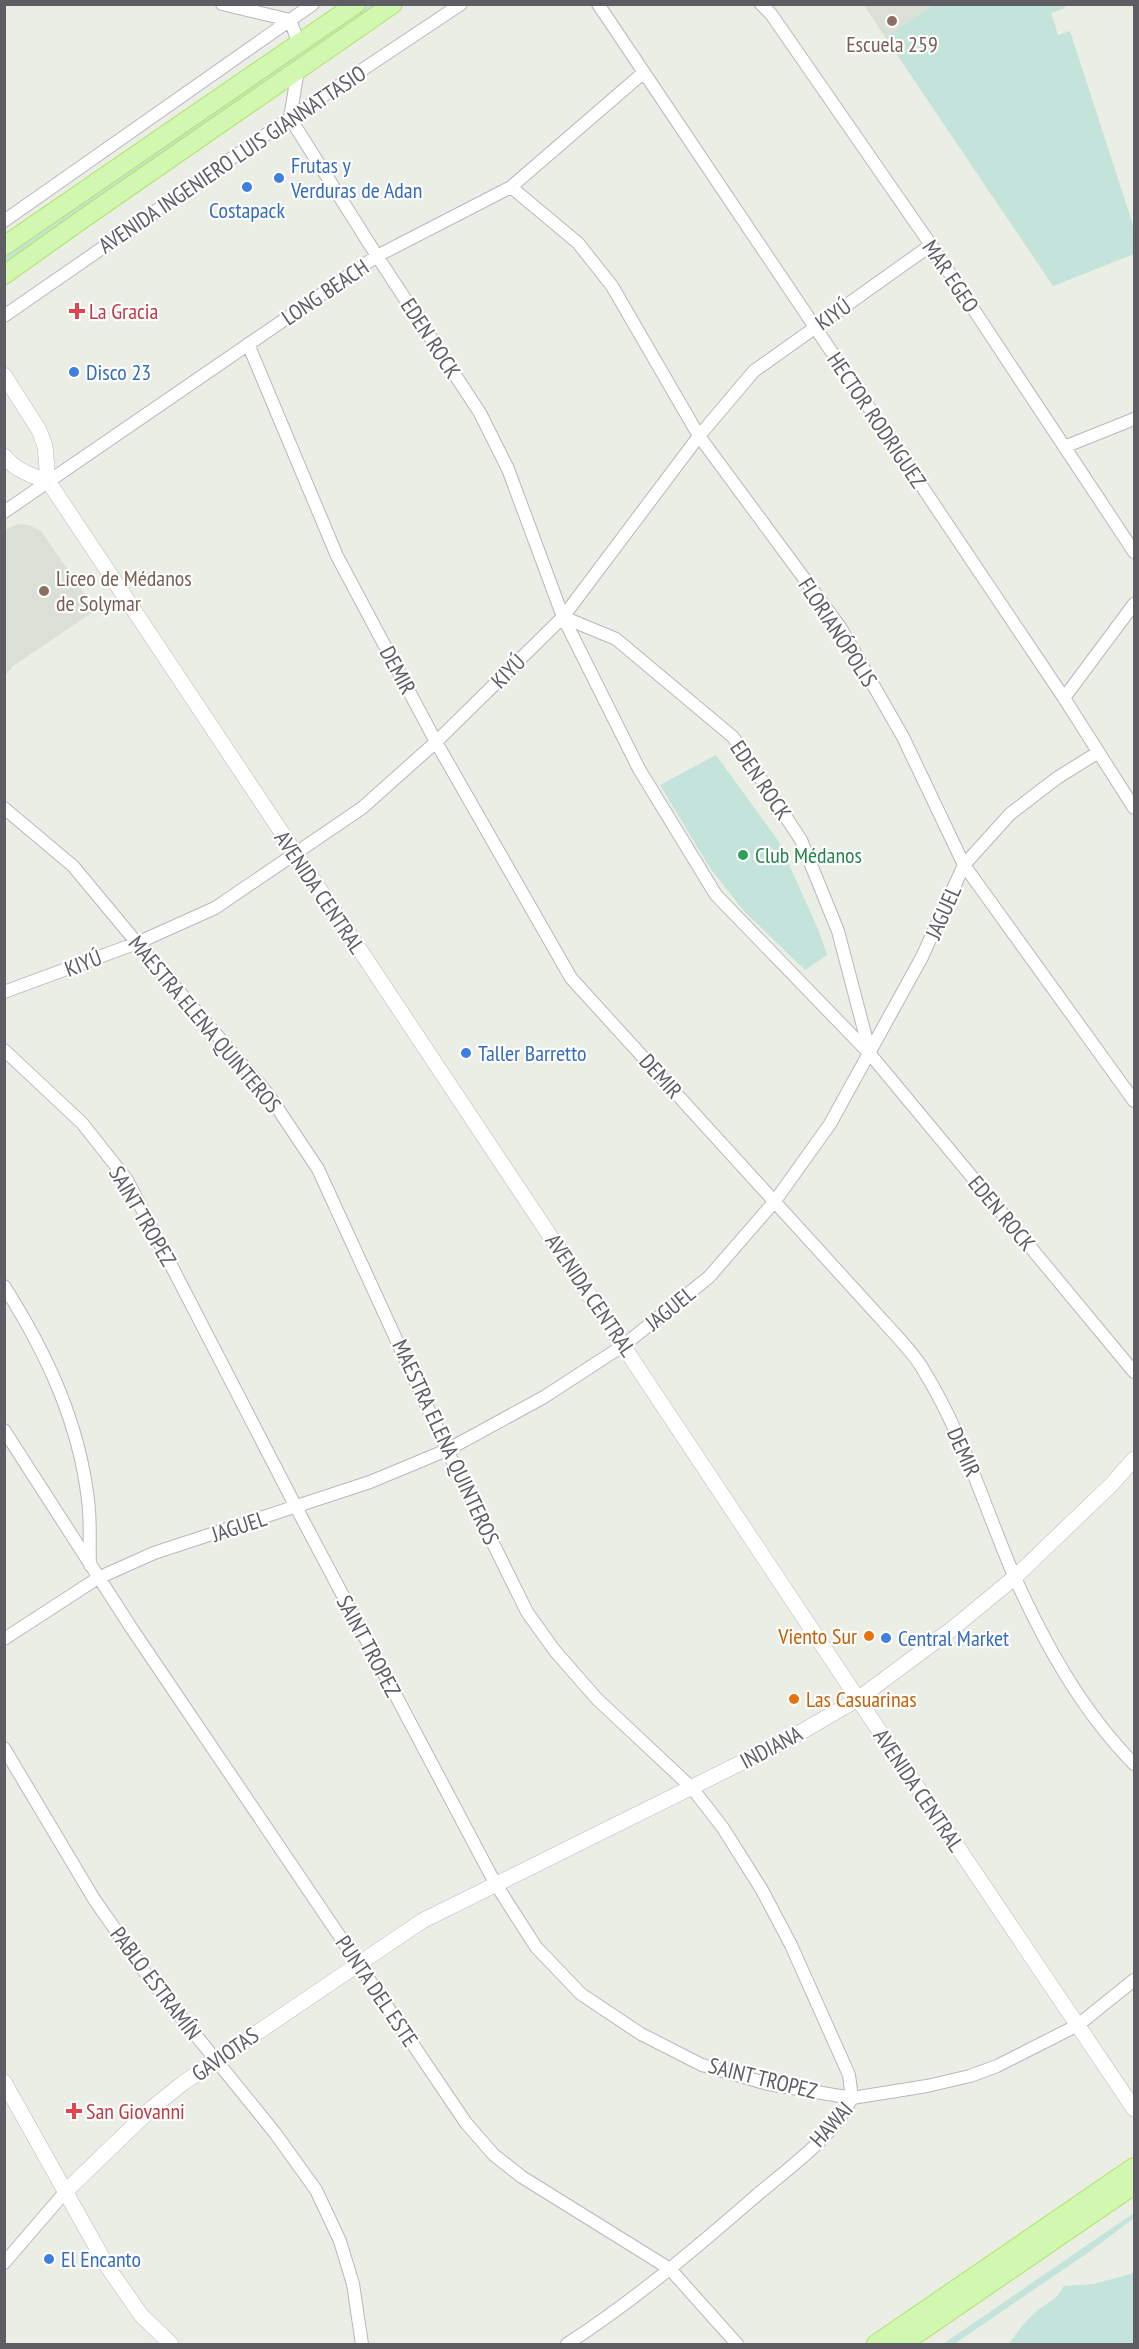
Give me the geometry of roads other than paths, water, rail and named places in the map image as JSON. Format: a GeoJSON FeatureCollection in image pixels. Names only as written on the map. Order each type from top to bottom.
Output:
{"type":"FeatureCollection","features":[{"type":"Feature","properties":{"kind":"main road"},"geometry":{"type":"LineString","coordinates":[[4,246],[356,4]]}},
{"type":"Feature","properties":{"kind":"main road","name":"AVENIDA INGENIERO LUIS GIANNATTASIO"},"geometry":{"type":"LineString","coordinates":[[4,275],[393,4]]}},
{"type":"Feature","properties":{"kind":"main road"},"geometry":{"type":"LineString","coordinates":[[876,2344],[1134,2167]]}},
{"type":"Feature","properties":{"kind":"main road"},"geometry":{"type":"LineString","coordinates":[[902,2344],[1134,2185]]}},
{"type":"Feature","properties":{"kind":"street"},"geometry":{"type":"LineString","coordinates":[[222,4],[290,20]]}},
{"type":"Feature","properties":{"kind":"street"},"geometry":{"type":"LineString","coordinates":[[4,221],[313,4]]}},
{"type":"Feature","properties":{"kind":"street","name":"AVENIDA INGENIERO LUIS GIANNATTASIO"},"geometry":{"type":"LineString","coordinates":[[4,316],[290,118],[460,4]]}},
{"type":"Feature","properties":{"kind":"street","name":"HECTOR RODRIGUEZ"},"geometry":{"type":"LineString","coordinates":[[598,4],[1064,698],[1134,808]]}},
{"type":"Feature","properties":{"kind":"street","name":"MAR EGEO"},"geometry":{"type":"LineString","coordinates":[[761,4],[771,14],[931,245],[1134,552]]}},
{"type":"Feature","properties":{"kind":"street"},"geometry":{"type":"LineString","coordinates":[[290,20],[299,44]]}},
{"type":"Feature","properties":{"kind":"street"},"geometry":{"type":"LineString","coordinates":[[290,118],[298,70]]}},
{"type":"Feature","properties":{"kind":"street","name":"LONG BEACH"},"geometry":{"type":"LineString","coordinates":[[4,512],[377,256],[511,187],[643,73]]}},
{"type":"Feature","properties":{"kind":"street","name":"EDEN ROCK"},"geometry":{"type":"LineString","coordinates":[[290,118],[480,413],[508,469],[563,617],[639,769],[716,895],[870,1054],[1134,1372]]}},
{"type":"Feature","properties":{"kind":"street","name":"FLORIANÓPOLIS"},"geometry":{"type":"LineString","coordinates":[[511,187],[578,243],[612,286],[699,436],[840,627],[903,737],[964,865],[1134,1101]]}},
{"type":"Feature","properties":{"kind":"street","name":"KIYÚ"},"geometry":{"type":"LineString","coordinates":[[4,992],[137,943],[215,908],[362,808],[436,742],[563,617],[699,436],[754,371],[931,245]]}},
{"type":"Feature","properties":{"kind":"street","name":"DEMIR"},"geometry":{"type":"LineString","coordinates":[[248,344],[337,556],[436,742],[571,978],[884,1322],[923,1369],[960,1440],[1015,1577],[1059,1665],[1089,1713],[1134,1764]]}},
{"type":"Feature","properties":{"kind":"street","name":"AVENIDA CENTRAL"},"geometry":{"type":"LineString","coordinates":[[4,375],[39,430],[45,446],[48,481],[858,1700],[1134,2109]]}},
{"type":"Feature","properties":{"kind":"street"},"geometry":{"type":"LineString","coordinates":[[1064,447],[1134,419]]}},
{"type":"Feature","properties":{"kind":"street"},"geometry":{"type":"LineString","coordinates":[[4,456],[9,463],[28,475],[48,481]]}},
{"type":"Feature","properties":{"kind":"street"},"geometry":{"type":"LineString","coordinates":[[1064,698],[1134,604]]}},
{"type":"Feature","properties":{"kind":"street","name":"EDEN ROCK"},"geometry":{"type":"LineString","coordinates":[[563,617],[616,639],[733,737],[801,840],[838,931],[870,1054]]}},
{"type":"Feature","properties":{"kind":"street","name":"JAGUEL"},"geometry":{"type":"LineString","coordinates":[[4,1639],[98,1578],[154,1553],[370,1482],[447,1450],[544,1396],[624,1345],[709,1277],[775,1201],[830,1124],[922,957],[964,865],[1010,814],[1057,778],[1097,753]]}},
{"type":"Feature","properties":{"kind":"street","name":"MAESTRA ELENA QUINTEROS"},"geometry":{"type":"LineString","coordinates":[[4,808],[73,866],[268,1094],[318,1169],[447,1450],[528,1612],[555,1651],[597,1699],[692,1788],[723,1828],[762,1890],[791,1945],[849,2075],[852,2098]]}},
{"type":"Feature","properties":{"kind":"street","name":"SAINT TROPEZ"},"geometry":{"type":"LineString","coordinates":[[4,1050],[82,1123],[127,1180],[296,1507],[495,1883],[536,1947],[581,1994],[641,2034],[702,2065],[768,2084],[852,2098]]}},
{"type":"Feature","properties":{"kind":"street"},"geometry":{"type":"LineString","coordinates":[[4,1286],[32,1330],[60,1389],[79,1445],[89,1502],[90,1566]]}},
{"type":"Feature","properties":{"kind":"street","name":"PUNTA DEL ESTE"},"geometry":{"type":"LineString","coordinates":[[4,1430],[90,1566],[466,2123],[494,2155],[522,2177],[670,2270],[737,2344]]}},
{"type":"Feature","properties":{"kind":"street","name":"INDIANA"},"geometry":{"type":"LineString","coordinates":[[358,1963],[422,1921],[789,1739],[858,1700],[952,1629],[1015,1577],[1111,1485],[1134,1459]]}},
{"type":"Feature","properties":{"kind":"street","name":"PABLO ESTRAMÍN"},"geometry":{"type":"LineString","coordinates":[[4,1748],[94,1899],[147,1975],[275,2133],[316,2190],[340,2241],[353,2284],[362,2344]]}},
{"type":"Feature","properties":{"kind":"street","name":"GAVIOTAS"},"geometry":{"type":"LineString","coordinates":[[4,2263],[66,2192],[152,2108],[215,2061],[358,1963]]}},
{"type":"Feature","properties":{"kind":"street","name":"HAWAI"},"geometry":{"type":"LineString","coordinates":[[567,2344],[670,2270],[805,2154],[843,2115],[852,2098],[927,2086],[970,2076],[997,2066],[1078,2025],[1134,1980]]}},
{"type":"Feature","properties":{"kind":"street"},"geometry":{"type":"LineString","coordinates":[[4,2082],[124,2292],[147,2321],[171,2344]]}},
{"type":"Feature","properties":{"kind":"place","name":"Escuela 259"},"geometry":{"type":"Point","coordinates":[892,21]}},
{"type":"Feature","properties":{"kind":"place","name":"Frutas y Verduras de Adan"},"geometry":{"type":"Point","coordinates":[279,178]}},
{"type":"Feature","properties":{"kind":"place","name":"Costapack"},"geometry":{"type":"Point","coordinates":[247,187]}},
{"type":"Feature","properties":{"kind":"place","name":"La Gracia"},"geometry":{"type":"Point","coordinates":[77,311]}},
{"type":"Feature","properties":{"kind":"place","name":"Disco 23"},"geometry":{"type":"Point","coordinates":[74,372]}},
{"type":"Feature","properties":{"kind":"place","name":"Liceo de Médanos de Solymar"},"geometry":{"type":"Point","coordinates":[44,591]}},
{"type":"Feature","properties":{"kind":"place","name":"Club Médanos"},"geometry":{"type":"Point","coordinates":[743,855]}},
{"type":"Feature","properties":{"kind":"place","name":"Taller Barretto"},"geometry":{"type":"Point","coordinates":[466,1053]}},
{"type":"Feature","properties":{"kind":"place","name":"Viento Sur"},"geometry":{"type":"Point","coordinates":[869,1636]}},
{"type":"Feature","properties":{"kind":"place","name":"Central Market"},"geometry":{"type":"Point","coordinates":[886,1638]}},
{"type":"Feature","properties":{"kind":"place","name":"Las Casuarinas"},"geometry":{"type":"Point","coordinates":[794,1699]}},
{"type":"Feature","properties":{"kind":"place","name":"San Giovanni"},"geometry":{"type":"Point","coordinates":[74,2111]}},
{"type":"Feature","properties":{"kind":"place","name":"El Encanto"},"geometry":{"type":"Point","coordinates":[49,2259]}}]}
